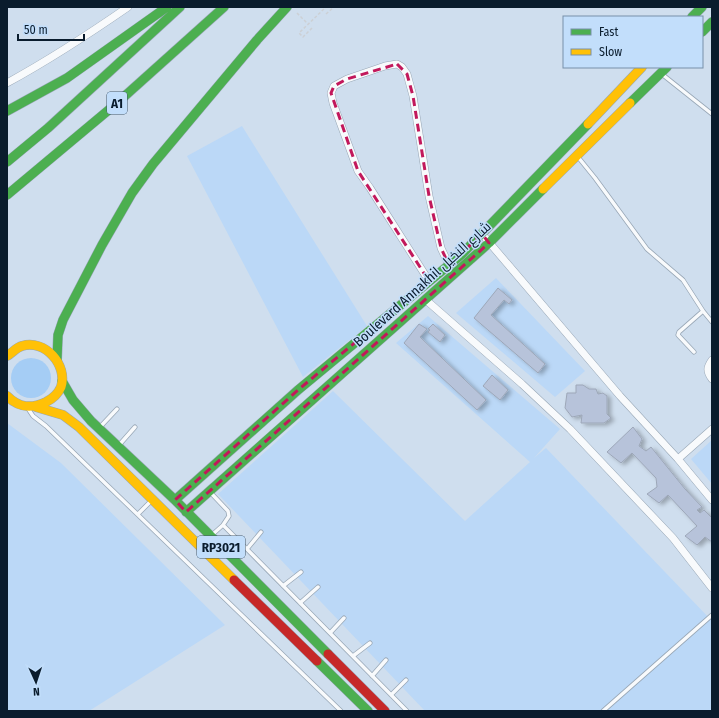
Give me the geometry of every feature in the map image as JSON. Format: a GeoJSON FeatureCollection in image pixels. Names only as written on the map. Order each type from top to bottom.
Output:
{"type":"FeatureCollection","features":[{"type":"Feature","properties":{"kind":"main road"},"geometry":{"type":"LineString","coordinates":[[7,111],[67,78],[167,7]]}},
{"type":"Feature","properties":{"kind":"main road","name":"A1"},"geometry":{"type":"LineString","coordinates":[[7,162],[48,128],[180,7]]}},
{"type":"Feature","properties":{"kind":"main road","name":"A1"},"geometry":{"type":"LineString","coordinates":[[7,194],[79,136],[178,50],[224,7]]}},
{"type":"Feature","properties":{"kind":"main road"},"geometry":{"type":"LineString","coordinates":[[57,360],[58,335],[63,320],[102,245],[132,193],[153,164],[257,40],[287,7]]}},
{"type":"Feature","properties":{"kind":"main road"},"geometry":{"type":"LineString","coordinates":[[693,16],[701,8]]}},
{"type":"Feature","properties":{"kind":"main road","name":"Boulevard Annakhil شارع النخيل"},"geometry":{"type":"LineString","coordinates":[[175,500],[298,390],[449,265],[482,234],[617,91],[641,68]]}},
{"type":"Feature","properties":{"kind":"main road","name":"Boulevard Annakhil شارع النخيل"},"geometry":{"type":"LineString","coordinates":[[186,512],[489,243],[664,70]]}},
{"type":"Feature","properties":{"kind":"main road"},"geometry":{"type":"LineString","coordinates":[[9,342],[44,348],[53,354],[57,360]]}},
{"type":"Feature","properties":{"kind":"main road"},"geometry":{"type":"LineString","coordinates":[[7,356],[15,349],[25,345]]}},
{"type":"Feature","properties":{"kind":"main road","name":"RP3021"},"geometry":{"type":"LineString","coordinates":[[57,360],[61,368],[62,380],[73,400],[99,428],[175,500],[385,711]]}},
{"type":"Feature","properties":{"kind":"main road"},"geometry":{"type":"LineString","coordinates":[[36,407],[53,398],[62,380]]}},
{"type":"Feature","properties":{"kind":"main road","name":"RP3021"},"geometry":{"type":"LineString","coordinates":[[7,396],[15,403],[57,413],[70,419],[368,711]]}},
{"type":"Feature","properties":{"kind":"street"},"geometry":{"type":"LineString","coordinates":[[7,83],[88,34],[128,7]]}},
{"type":"Feature","properties":{"kind":"street"},"geometry":{"type":"LineString","coordinates":[[429,281],[358,171],[333,103],[331,93],[334,86],[347,79],[385,66],[397,64],[402,67],[407,74],[413,96],[428,189],[440,248],[449,265]]}},
{"type":"Feature","properties":{"kind":"street"},"geometry":{"type":"LineString","coordinates":[[482,234],[620,396],[678,459],[712,500]]}},
{"type":"Feature","properties":{"kind":"street"},"geometry":{"type":"LineString","coordinates":[[426,300],[522,384],[570,429],[673,538],[712,588]]}},
{"type":"Feature","properties":{"kind":"street"},"geometry":{"type":"LineString","coordinates":[[712,360],[707,367],[707,372],[712,379]]}},
{"type":"Feature","properties":{"kind":"street"},"geometry":{"type":"LineString","coordinates":[[678,459],[712,429]]}},
{"type":"Feature","properties":{"kind":"lane"},"geometry":{"type":"LineString","coordinates":[[664,70],[712,114]]}},
{"type":"Feature","properties":{"kind":"lane"},"geometry":{"type":"LineString","coordinates":[[577,156],[595,178],[647,250],[683,280],[712,322]]}},
{"type":"Feature","properties":{"kind":"lane"},"geometry":{"type":"LineString","coordinates":[[694,352],[678,335],[679,332],[703,311]]}},
{"type":"Feature","properties":{"kind":"lane"},"geometry":{"type":"LineString","coordinates":[[25,406],[33,416],[46,426],[138,514],[341,711]]}},
{"type":"Feature","properties":{"kind":"lane"},"geometry":{"type":"LineString","coordinates":[[99,428],[117,409]]}},
{"type":"Feature","properties":{"kind":"lane"},"geometry":{"type":"LineString","coordinates":[[118,446],[135,427]]}},
{"type":"Feature","properties":{"kind":"lane"},"geometry":{"type":"LineString","coordinates":[[210,491],[228,511],[230,516],[210,536]]}},
{"type":"Feature","properties":{"kind":"lane"},"geometry":{"type":"LineString","coordinates":[[138,514],[153,499]]}},
{"type":"Feature","properties":{"kind":"lane"},"geometry":{"type":"LineString","coordinates":[[222,525],[407,711]]}},
{"type":"Feature","properties":{"kind":"lane"},"geometry":{"type":"LineString","coordinates":[[247,549],[261,532]]}},
{"type":"Feature","properties":{"kind":"lane"},"geometry":{"type":"LineString","coordinates":[[283,586],[301,572]]}},
{"type":"Feature","properties":{"kind":"lane"},"geometry":{"type":"LineString","coordinates":[[300,603],[318,587]]}},
{"type":"Feature","properties":{"kind":"lane"},"geometry":{"type":"LineString","coordinates":[[604,711],[712,615]]}},
{"type":"Feature","properties":{"kind":"lane"},"geometry":{"type":"LineString","coordinates":[[330,633],[344,618]]}},
{"type":"Feature","properties":{"kind":"lane"},"geometry":{"type":"LineString","coordinates":[[353,656],[370,643]]}},
{"type":"Feature","properties":{"kind":"lane"},"geometry":{"type":"LineString","coordinates":[[372,676],[386,660]]}},
{"type":"Feature","properties":{"kind":"lane"},"geometry":{"type":"LineString","coordinates":[[391,695],[406,680]]}},
{"type":"Feature","properties":{"kind":"path"},"geometry":{"type":"LineString","coordinates":[[312,28],[303,37],[299,33],[326,7]]}},
{"type":"Feature","properties":{"kind":"path"},"geometry":{"type":"LineString","coordinates":[[326,14],[334,7]]}},
{"type":"Feature","properties":{"kind":"path"},"geometry":{"type":"LineString","coordinates":[[297,13],[308,24]]}},
{"type":"Feature","properties":{"kind":"highlighted area"},"geometry":{"type":"Polygon","coordinates":[[[397,64],[407,74],[413,96],[429,196],[441,248],[449,265],[482,234],[489,243],[186,512],[175,500],[298,390],[429,281],[358,171],[331,93],[334,86],[347,79],[397,64]]]}},
{"type":"Feature","properties":{"kind":"shaded area"},"geometry":{"type":"Polygon","coordinates":[[[242,126],[367,326],[303,377],[187,156],[242,126]]]}},
{"type":"Feature","properties":{"kind":"shaded area"},"geometry":{"type":"Polygon","coordinates":[[[496,278],[585,371],[555,397],[456,313],[496,278]]]}},
{"type":"Feature","properties":{"kind":"shaded area"},"geometry":{"type":"Polygon","coordinates":[[[428,316],[560,429],[534,458],[546,448],[712,621],[712,711],[425,711],[218,494],[333,391],[465,521],[530,462],[396,343],[428,316]]]}},
{"type":"Feature","properties":{"kind":"shaded area"},"geometry":{"type":"Polygon","coordinates":[[[35,358],[42,361],[48,367],[51,378],[50,386],[42,395],[35,398],[27,398],[20,395],[12,386],[11,374],[14,367],[23,359],[35,358]]]}},
{"type":"Feature","properties":{"kind":"shaded area"},"geometry":{"type":"Polygon","coordinates":[[[7,423],[61,463],[225,625],[89,711],[7,711],[7,423]]]}},
{"type":"Feature","properties":{"kind":"shaded area"},"geometry":{"type":"Polygon","coordinates":[[[712,440],[712,484],[691,459],[712,440]]]}},
{"type":"Feature","properties":{"kind":"building"},"geometry":{"type":"Polygon","coordinates":[[[498,288],[512,300],[509,304],[504,300],[491,315],[545,364],[538,373],[474,318],[498,288]]]}},
{"type":"Feature","properties":{"kind":"building"},"geometry":{"type":"Polygon","coordinates":[[[419,324],[427,329],[420,337],[486,400],[477,410],[404,343],[419,324]]]}},
{"type":"Feature","properties":{"kind":"building"},"geometry":{"type":"Polygon","coordinates":[[[433,324],[445,335],[440,342],[428,332],[430,330],[428,329],[433,324]]]}},
{"type":"Feature","properties":{"kind":"building"},"geometry":{"type":"Polygon","coordinates":[[[492,375],[508,390],[500,400],[483,386],[492,375]]]}},
{"type":"Feature","properties":{"kind":"building"},"geometry":{"type":"Polygon","coordinates":[[[576,385],[583,385],[589,389],[596,389],[598,394],[603,393],[607,396],[607,414],[611,418],[604,423],[581,423],[582,415],[572,417],[565,408],[567,393],[576,393],[576,385]]]}},
{"type":"Feature","properties":{"kind":"building"},"geometry":{"type":"Polygon","coordinates":[[[633,427],[642,439],[639,446],[646,451],[651,447],[685,489],[702,507],[697,510],[700,513],[704,510],[712,518],[712,542],[705,537],[697,545],[685,536],[697,526],[668,495],[659,503],[647,494],[657,487],[656,478],[632,453],[621,463],[607,452],[633,427]]]}},
{"type":"Feature","properties":{"kind":"traffic: fast"},"geometry":{"type":"LineString","coordinates":[[7,111],[67,78],[167,7]]}},
{"type":"Feature","properties":{"kind":"traffic: fast"},"geometry":{"type":"LineString","coordinates":[[7,162],[48,128],[180,7]]}},
{"type":"Feature","properties":{"kind":"traffic: fast"},"geometry":{"type":"LineString","coordinates":[[7,195],[117,103],[224,7]]}},
{"type":"Feature","properties":{"kind":"traffic: fast"},"geometry":{"type":"LineString","coordinates":[[57,360],[58,335],[63,320],[102,245],[132,193],[153,164],[257,40],[287,7]]}},
{"type":"Feature","properties":{"kind":"traffic: fast"},"geometry":{"type":"LineString","coordinates":[[693,16],[702,7]]}},
{"type":"Feature","properties":{"kind":"traffic: fast"},"geometry":{"type":"LineString","coordinates":[[703,31],[712,22]]}},
{"type":"Feature","properties":{"kind":"traffic: fast"},"geometry":{"type":"LineString","coordinates":[[630,103],[666,68]]}},
{"type":"Feature","properties":{"kind":"traffic: fast"},"geometry":{"type":"LineString","coordinates":[[175,500],[298,390],[461,255],[588,124]]}},
{"type":"Feature","properties":{"kind":"traffic: fast"},"geometry":{"type":"LineString","coordinates":[[186,512],[489,243],[543,189]]}},
{"type":"Feature","properties":{"kind":"traffic: fast"},"geometry":{"type":"LineString","coordinates":[[62,381],[73,400],[91,421],[175,500],[328,654]]}},
{"type":"Feature","properties":{"kind":"traffic: fast"},"geometry":{"type":"LineString","coordinates":[[317,661],[368,711]]}},
{"type":"Feature","properties":{"kind":"traffic: slow"},"geometry":{"type":"LineString","coordinates":[[588,124],[641,68]]}},
{"type":"Feature","properties":{"kind":"traffic: slow"},"geometry":{"type":"LineString","coordinates":[[543,189],[630,103]]}},
{"type":"Feature","properties":{"kind":"traffic: slow"},"geometry":{"type":"LineString","coordinates":[[7,356],[22,346],[39,346],[53,356],[58,363],[61,370],[62,379],[61,387],[57,394],[46,402],[35,406],[21,405],[7,396]]}},
{"type":"Feature","properties":{"kind":"traffic: slow"},"geometry":{"type":"LineString","coordinates":[[36,407],[63,415],[79,427],[234,580]]}},
{"type":"Feature","properties":{"kind":"traffic: jam"},"geometry":{"type":"LineString","coordinates":[[234,580],[317,661]]}},
{"type":"Feature","properties":{"kind":"traffic: jam"},"geometry":{"type":"LineString","coordinates":[[328,654],[385,711]]}}]}
